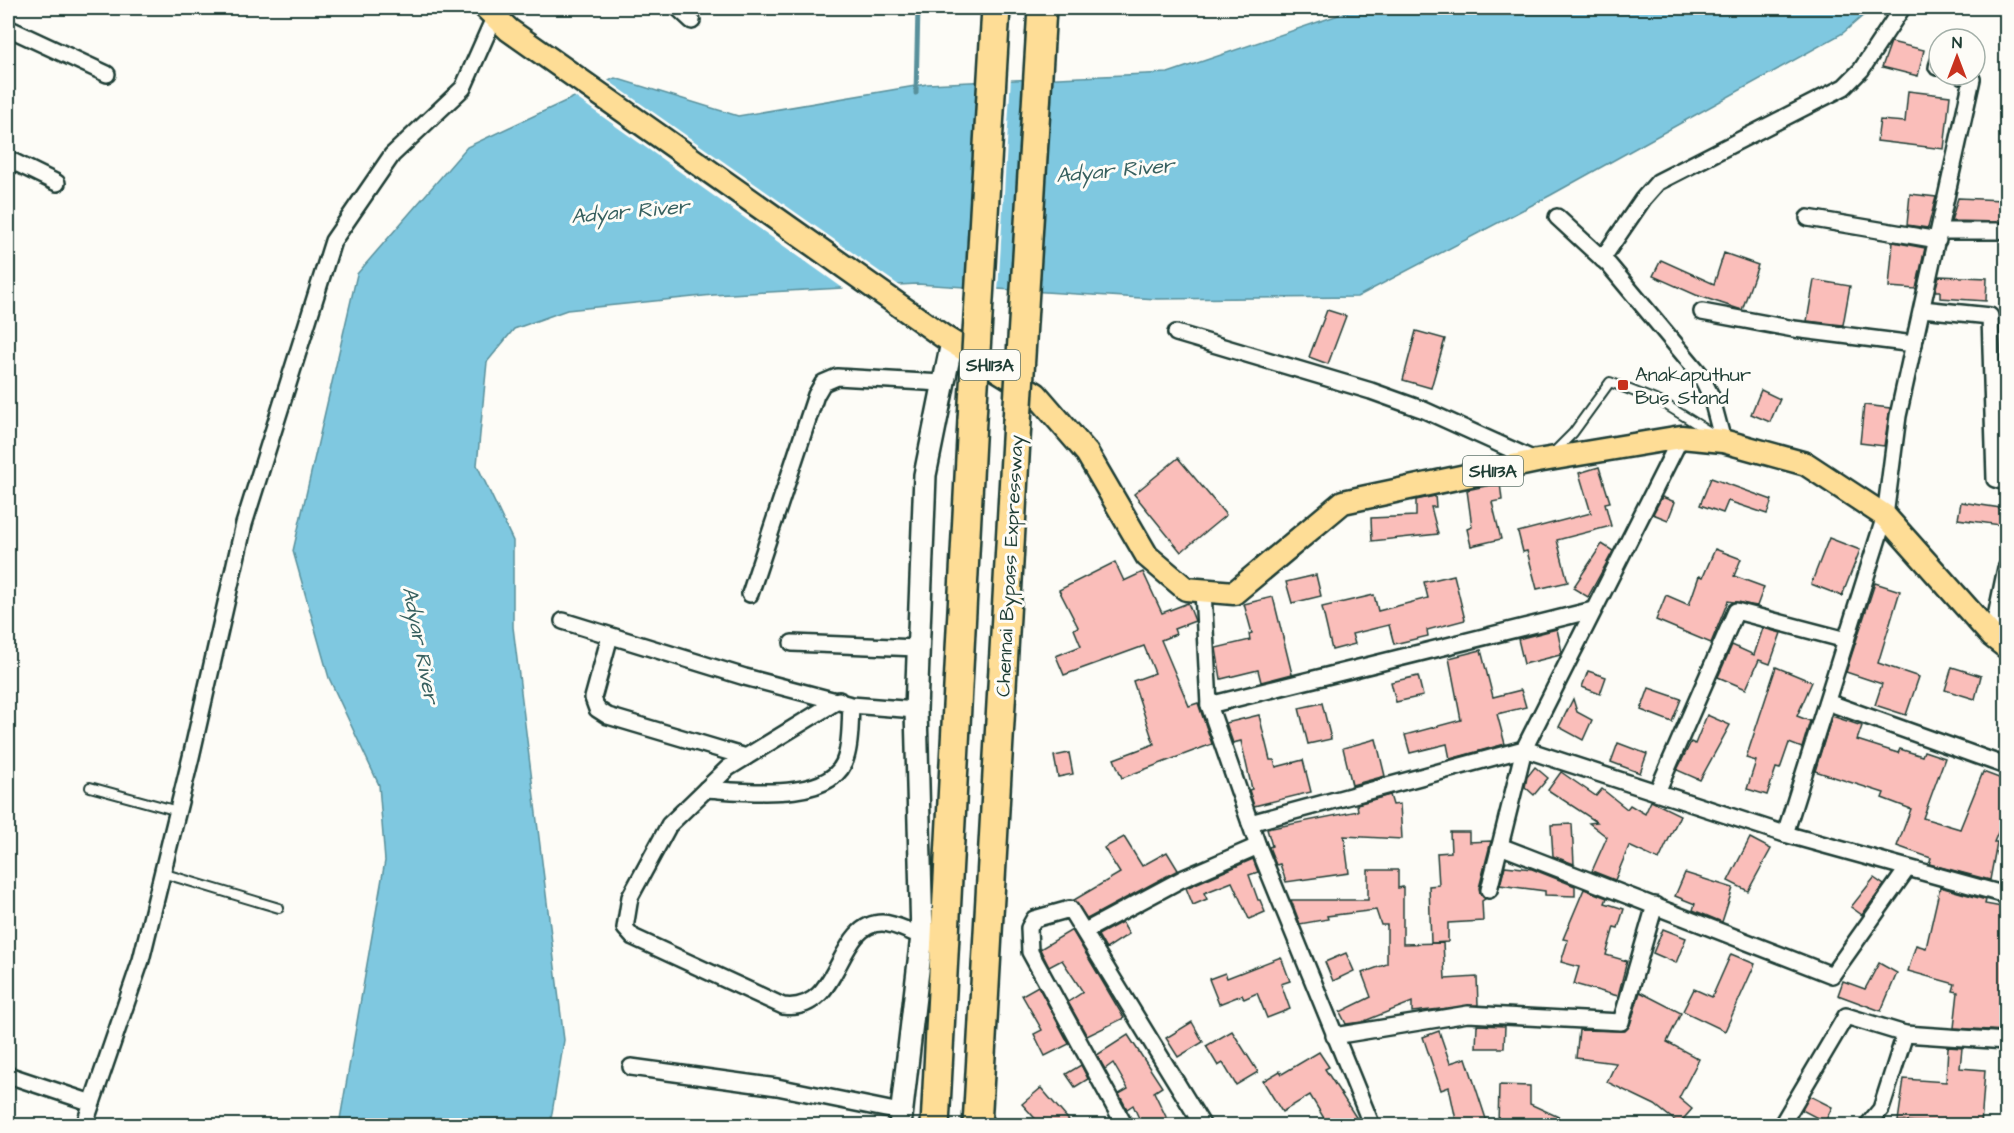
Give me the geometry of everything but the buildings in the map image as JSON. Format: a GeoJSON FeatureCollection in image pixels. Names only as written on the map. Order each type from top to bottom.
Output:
{"type":"FeatureCollection","features":[{"type":"Feature","properties":{"kind":"highway"},"geometry":{"type":"LineString","coordinates":[[935,1125],[996,8]]}},
{"type":"Feature","properties":{"kind":"highway","name":"Chennai Bypass Expressway"},"geometry":{"type":"LineString","coordinates":[[976,1125],[1042,8]]}},
{"type":"Feature","properties":{"kind":"main road","name":"SH113A"},"geometry":{"type":"LineString","coordinates":[[497,18],[948,340],[1036,394],[1087,453],[1147,556],[1186,589],[1234,593],[1343,502],[1541,461],[1681,437],[1723,441],[1806,464],[1885,516],[1999,642]]}},
{"type":"Feature","properties":{"kind":"street"},"geometry":{"type":"LineString","coordinates":[[678,8],[692,21]]}},
{"type":"Feature","properties":{"kind":"street"},"geometry":{"type":"LineString","coordinates":[[1602,259],[1643,199],[1658,182],[1844,87],[1861,70],[1902,8]]}},
{"type":"Feature","properties":{"kind":"street"},"geometry":{"type":"LineString","coordinates":[[84,1125],[141,960],[244,524],[333,241],[392,155],[463,88],[497,18]]}},
{"type":"Feature","properties":{"kind":"street"},"geometry":{"type":"LineString","coordinates":[[8,28],[107,74]]}},
{"type":"Feature","properties":{"kind":"street"},"geometry":{"type":"LineString","coordinates":[[1785,834],[1885,516],[1898,416],[1970,87]]}},
{"type":"Feature","properties":{"kind":"street"},"geometry":{"type":"LineString","coordinates":[[8,159],[57,183]]}},
{"type":"Feature","properties":{"kind":"street"},"geometry":{"type":"LineString","coordinates":[[1557,217],[1602,259],[1700,374],[1711,396],[1723,441]]}},
{"type":"Feature","properties":{"kind":"street"},"geometry":{"type":"LineString","coordinates":[[1808,218],[1939,236],[1998,231]]}},
{"type":"Feature","properties":{"kind":"street"},"geometry":{"type":"LineString","coordinates":[[1922,309],[1990,316],[1995,479],[2007,483]]}},
{"type":"Feature","properties":{"kind":"street"},"geometry":{"type":"LineString","coordinates":[[1702,312],[1794,329],[1914,344]]}},
{"type":"Feature","properties":{"kind":"street"},"geometry":{"type":"LineString","coordinates":[[1176,333],[1371,391],[1424,410],[1541,461]]}},
{"type":"Feature","properties":{"kind":"street"},"geometry":{"type":"LineString","coordinates":[[632,1067],[777,1088],[900,1119],[922,936],[916,710],[925,475],[948,340]]}},
{"type":"Feature","properties":{"kind":"street"},"geometry":{"type":"LineString","coordinates":[[750,594],[816,395],[823,383],[837,377],[942,383]]}},
{"type":"Feature","properties":{"kind":"street"},"geometry":{"type":"LineString","coordinates":[[1489,890],[1524,749],[1681,437]]}},
{"type":"Feature","properties":{"kind":"street"},"geometry":{"type":"LineString","coordinates":[[1999,642],[2007,568]]}},
{"type":"Feature","properties":{"kind":"street"},"geometry":{"type":"LineString","coordinates":[[1203,591],[1209,705],[1258,846],[1372,1125]]}},
{"type":"Feature","properties":{"kind":"street"},"geometry":{"type":"LineString","coordinates":[[1209,705],[1593,610]]}},
{"type":"Feature","properties":{"kind":"street"},"geometry":{"type":"LineString","coordinates":[[1657,792],[1736,611],[1846,640]]}},
{"type":"Feature","properties":{"kind":"street"},"geometry":{"type":"LineString","coordinates":[[563,621],[745,676],[845,703],[916,710]]}},
{"type":"Feature","properties":{"kind":"street"},"geometry":{"type":"LineString","coordinates":[[610,636],[593,698],[597,709],[608,716],[746,757]]}},
{"type":"Feature","properties":{"kind":"street"},"geometry":{"type":"LineString","coordinates":[[792,643],[918,648]]}},
{"type":"Feature","properties":{"kind":"street"},"geometry":{"type":"LineString","coordinates":[[1827,702],[2007,766]]}},
{"type":"Feature","properties":{"kind":"street"},"geometry":{"type":"LineString","coordinates":[[845,703],[728,768],[669,825],[630,897],[625,928],[633,937],[783,1006],[798,1008],[814,1001],[860,931],[883,923],[922,936]]}},
{"type":"Feature","properties":{"kind":"street"},"geometry":{"type":"LineString","coordinates":[[706,789],[780,793],[830,779],[846,758],[845,703]]}},
{"type":"Feature","properties":{"kind":"street"},"geometry":{"type":"LineString","coordinates":[[1250,823],[1524,749],[1785,834],[2007,895]]}},
{"type":"Feature","properties":{"kind":"street"},"geometry":{"type":"LineString","coordinates":[[1085,931],[1182,879],[1258,846]]}},
{"type":"Feature","properties":{"kind":"street"},"geometry":{"type":"LineString","coordinates":[[1500,846],[1832,975],[1907,869]]}},
{"type":"Feature","properties":{"kind":"street"},"geometry":{"type":"LineString","coordinates":[[1334,1036],[1468,1014],[1621,1022],[1655,905]]}},
{"type":"Feature","properties":{"kind":"street"},"geometry":{"type":"LineString","coordinates":[[1125,1125],[1030,952],[1029,928],[1034,919],[1070,909],[1203,1125]]}},
{"type":"Feature","properties":{"kind":"street"},"geometry":{"type":"LineString","coordinates":[[1781,1125],[1846,1016],[1905,1034],[2007,1041]]}},
{"type":"Feature","properties":{"kind":"street"},"geometry":{"type":"LineString","coordinates":[[1867,1125],[1881,1109],[1905,1034]]}},
{"type":"Feature","properties":{"kind":"street"},"geometry":{"type":"LineString","coordinates":[[8,1075],[92,1103]]}},
{"type":"Feature","properties":{"kind":"lane"},"geometry":{"type":"LineString","coordinates":[[1541,461],[1573,433],[1610,382],[1663,403],[1723,441]]}},
{"type":"Feature","properties":{"kind":"lane"},"geometry":{"type":"LineString","coordinates":[[90,787],[178,811]]}},
{"type":"Feature","properties":{"kind":"lane"},"geometry":{"type":"LineString","coordinates":[[162,873],[279,908]]}},
{"type":"Feature","properties":{"kind":"water","name":"Adyar River"},"geometry":{"type":"Polygon","coordinates":[[[1359,8],[1872,8],[1843,33],[1551,195],[1357,297],[1157,299],[917,284],[713,295],[567,310],[514,329],[487,362],[477,465],[513,541],[513,627],[564,1040],[550,1125],[339,1125],[385,861],[379,785],[329,678],[293,551],[357,274],[467,147],[615,78],[738,116],[927,84],[1168,73],[1359,8]]]}},
{"type":"Feature","properties":{"kind":"pier"},"geometry":{"type":"Polygon","coordinates":[[[1011,77],[998,292],[964,290],[977,79],[1011,77]]]}},
{"type":"Feature","properties":{"kind":"pier"},"geometry":{"type":"Polygon","coordinates":[[[606,79],[903,288],[847,291],[572,95],[606,79]]]}},
{"type":"Feature","properties":{"kind":"waterway"},"geometry":{"type":"LineString","coordinates":[[916,93],[918,8]]}},
{"type":"Feature","properties":{"kind":"place","name":"Anakaputhur Bus Stand"},"geometry":{"type":"Point","coordinates":[1623,385]}}]}
